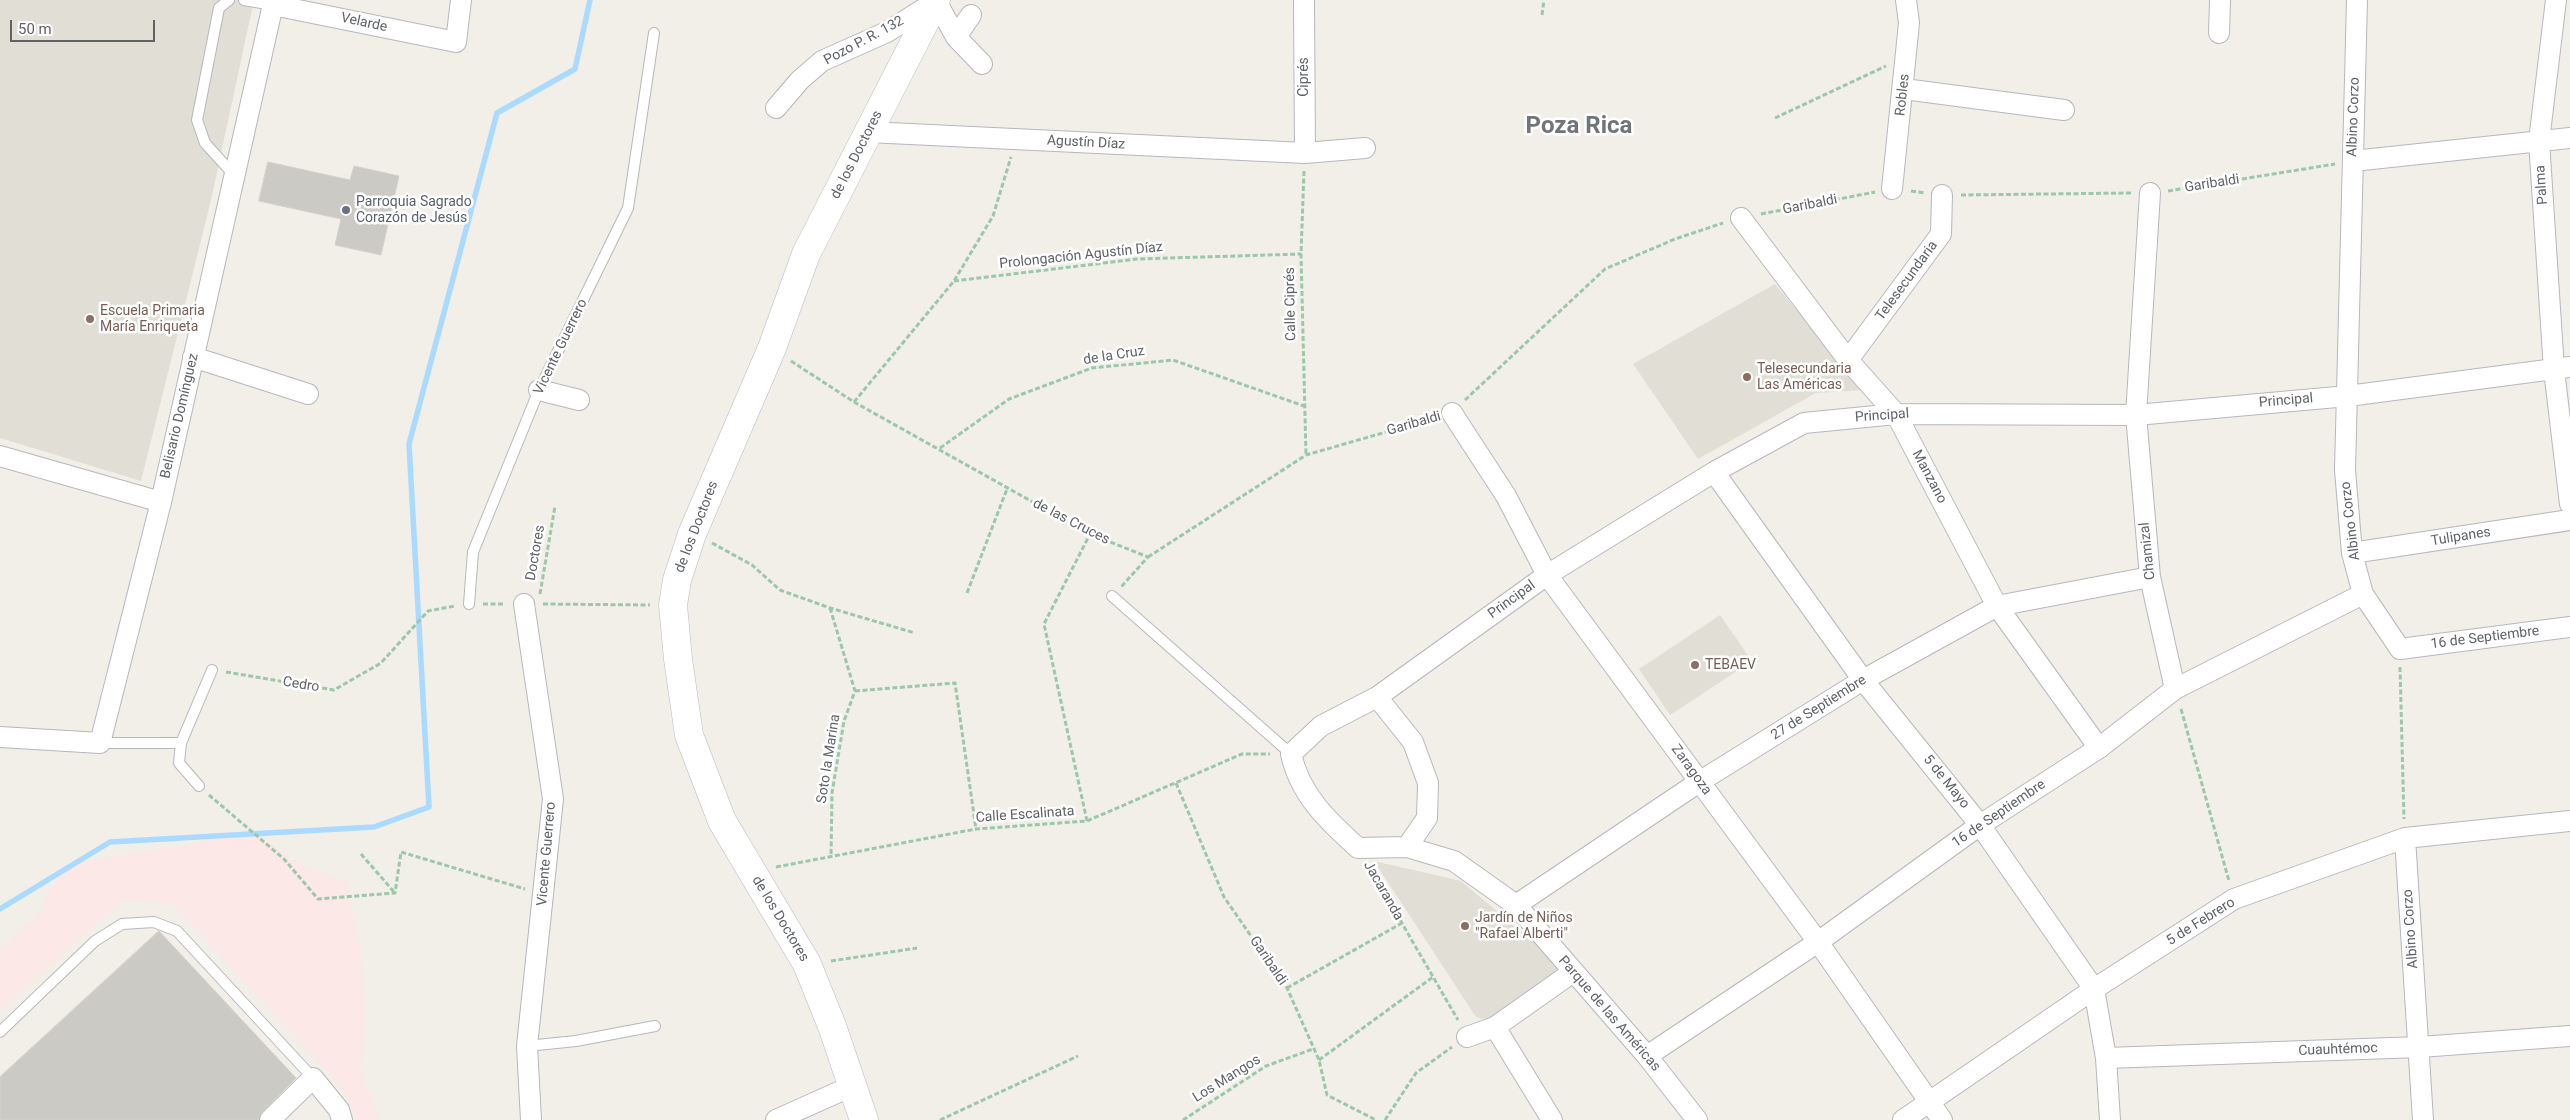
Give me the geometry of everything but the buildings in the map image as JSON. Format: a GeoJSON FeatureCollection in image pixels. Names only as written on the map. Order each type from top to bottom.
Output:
{"type":"FeatureCollection","features":[{"type":"Feature","properties":{"kind":"street","name":"Velarde"},"geometry":{"type":"LineString","coordinates":[[273,2],[456,42],[461,0]]}},
{"type":"Feature","properties":{"kind":"street"},"geometry":{"type":"LineString","coordinates":[[936,0],[956,37],[982,64]]}},
{"type":"Feature","properties":{"kind":"street","name":"Pozo P. R. 132"},"geometry":{"type":"LineString","coordinates":[[776,108],[800,80],[822,61],[887,32],[936,0]]}},
{"type":"Feature","properties":{"kind":"street","name":"de los Doctores"},"geometry":{"type":"LineString","coordinates":[[864,1120],[832,1026],[807,964],[722,821],[689,735],[678,660],[673,605],[677,580],[692,534],[772,348],[806,254],[936,0]]}},
{"type":"Feature","properties":{"kind":"street","name":"Ciprés"},"geometry":{"type":"LineString","coordinates":[[1304,0],[1305,153]]}},
{"type":"Feature","properties":{"kind":"street","name":"Robles"},"geometry":{"type":"LineString","coordinates":[[1892,189],[1904,89],[1909,23],[1906,0]]}},
{"type":"Feature","properties":{"kind":"street"},"geometry":{"type":"LineString","coordinates":[[2219,33],[2220,0]]}},
{"type":"Feature","properties":{"kind":"street","name":"Albino Corzo"},"geometry":{"type":"LineString","coordinates":[[2357,0],[2345,470],[2352,553],[2363,594],[2400,649]]}},
{"type":"Feature","properties":{"kind":"street","name":"Palma"},"geometry":{"type":"LineString","coordinates":[[2556,0],[2539,141],[2562,369]]}},
{"type":"Feature","properties":{"kind":"street","name":"Belisario Domínguez"},"geometry":{"type":"LineString","coordinates":[[100,743],[160,502],[273,2]]}},
{"type":"Feature","properties":{"kind":"street"},"geometry":{"type":"LineString","coordinates":[[956,37],[971,15]]}},
{"type":"Feature","properties":{"kind":"street"},"geometry":{"type":"LineString","coordinates":[[1904,89],[2064,110]]}},
{"type":"Feature","properties":{"kind":"street","name":"Agustín Díaz"},"geometry":{"type":"LineString","coordinates":[[868,132],[1305,153],[1366,148]]}},
{"type":"Feature","properties":{"kind":"street"},"geometry":{"type":"LineString","coordinates":[[2352,161],[2570,138]]}},
{"type":"Feature","properties":{"kind":"street","name":"Chamizal"},"geometry":{"type":"LineString","coordinates":[[2150,193],[2136,415],[2150,577],[2175,689]]}},
{"type":"Feature","properties":{"kind":"street","name":"Telesecundaria"},"geometry":{"type":"LineString","coordinates":[[1848,360],[1942,234],[1942,195]]}},
{"type":"Feature","properties":{"kind":"street","name":"Manzano"},"geometry":{"type":"LineString","coordinates":[[1741,218],[1848,360],[1896,414],[1997,606],[2099,748]]}},
{"type":"Feature","properties":{"kind":"street"},"geometry":{"type":"LineString","coordinates":[[193,357],[308,394]]}},
{"type":"Feature","properties":{"kind":"street"},"geometry":{"type":"LineString","coordinates":[[2562,369],[2570,504]]}},
{"type":"Feature","properties":{"kind":"street","name":"Principal"},"geometry":{"type":"LineString","coordinates":[[1290,754],[1321,726],[1377,697],[1547,575],[1714,472],[1804,422],[1896,414],[2136,415],[2348,396],[2562,369]]}},
{"type":"Feature","properties":{"kind":"street"},"geometry":{"type":"LineString","coordinates":[[540,390],[579,400]]}},
{"type":"Feature","properties":{"kind":"street","name":"Zaragoza"},"geometry":{"type":"LineString","coordinates":[[1452,413],[1506,496],[1547,575],[1818,942],[1931,1101],[1942,1120]]}},
{"type":"Feature","properties":{"kind":"street"},"geometry":{"type":"LineString","coordinates":[[0,456],[160,502]]}},
{"type":"Feature","properties":{"kind":"street","name":"5 de Mayo"},"geometry":{"type":"LineString","coordinates":[[1714,472],[1864,680],[1980,825],[2094,989],[2106,1058],[2110,1120]]}},
{"type":"Feature","properties":{"kind":"street","name":"Tulipanes"},"geometry":{"type":"LineString","coordinates":[[2352,553],[2570,520]]}},
{"type":"Feature","properties":{"kind":"street","name":"27 de Septiembre"},"geometry":{"type":"LineString","coordinates":[[1516,905],[1699,782],[1864,680],[1997,606],[2150,577]]}},
{"type":"Feature","properties":{"kind":"street","name":"16 de Septiembre"},"geometry":{"type":"LineString","coordinates":[[1647,1056],[1818,942],[1980,825],[2099,748],[2175,689],[2363,594]]}},
{"type":"Feature","properties":{"kind":"street","name":"Vicente Guerrero"},"geometry":{"type":"LineString","coordinates":[[531,604],[553,799],[527,1046],[532,1120]]}},
{"type":"Feature","properties":{"kind":"street","name":"16 de Septiembre"},"geometry":{"type":"LineString","coordinates":[[2400,649],[2570,627]]}},
{"type":"Feature","properties":{"kind":"street"},"geometry":{"type":"LineString","coordinates":[[1377,697],[1413,742],[1428,784],[1427,818],[1407,847]]}},
{"type":"Feature","properties":{"kind":"street"},"geometry":{"type":"LineString","coordinates":[[0,737],[100,743]]}},
{"type":"Feature","properties":{"kind":"street","name":"Jacaranda"},"geometry":{"type":"LineString","coordinates":[[1290,754],[1295,773],[1306,793],[1330,823],[1358,848]]}},
{"type":"Feature","properties":{"kind":"street","name":"5 de Febrero"},"geometry":{"type":"LineString","coordinates":[[1903,1120],[2094,989],[2234,899],[2405,838],[2570,821]]}},
{"type":"Feature","properties":{"kind":"street","name":"Albino Corzo"},"geometry":{"type":"LineString","coordinates":[[2405,838],[2420,1047],[2423,1120]]}},
{"type":"Feature","properties":{"kind":"street","name":"Parque de las Américas"},"geometry":{"type":"LineString","coordinates":[[1358,848],[1407,847],[1454,861],[1516,905],[1572,972],[1647,1056],[1697,1120]]}},
{"type":"Feature","properties":{"kind":"street"},"geometry":{"type":"LineString","coordinates":[[1467,1037],[1495,1027],[1572,972]]}},
{"type":"Feature","properties":{"kind":"street"},"geometry":{"type":"LineString","coordinates":[[1495,1027],[1552,1120]]}},
{"type":"Feature","properties":{"kind":"street","name":"Cuauhtémoc"},"geometry":{"type":"LineString","coordinates":[[2106,1058],[2420,1047],[2570,1036]]}},
{"type":"Feature","properties":{"kind":"street"},"geometry":{"type":"LineString","coordinates":[[270,1120],[314,1078],[339,1110],[342,1120]]}},
{"type":"Feature","properties":{"kind":"street"},"geometry":{"type":"LineString","coordinates":[[776,1120],[852,1086]]}},
{"type":"Feature","properties":{"kind":"lane"},"geometry":{"type":"LineString","coordinates":[[229,0],[219,8],[197,120],[205,143],[233,174]]}},
{"type":"Feature","properties":{"kind":"lane"},"geometry":{"type":"LineString","coordinates":[[244,0],[273,2]]}},
{"type":"Feature","properties":{"kind":"lane","name":"Vicente Guerrero"},"geometry":{"type":"LineString","coordinates":[[469,604],[474,552],[540,390],[628,208],[654,33]]}},
{"type":"Feature","properties":{"kind":"lane"},"geometry":{"type":"LineString","coordinates":[[1112,596],[1290,754]]}},
{"type":"Feature","properties":{"kind":"lane"},"geometry":{"type":"LineString","coordinates":[[199,786],[179,764],[181,743],[212,670]]}},
{"type":"Feature","properties":{"kind":"lane"},"geometry":{"type":"LineString","coordinates":[[100,743],[181,743]]}},
{"type":"Feature","properties":{"kind":"lane"},"geometry":{"type":"LineString","coordinates":[[0,1032],[94,941],[122,924],[154,922],[177,932],[314,1078]]}},
{"type":"Feature","properties":{"kind":"lane"},"geometry":{"type":"LineString","coordinates":[[527,1046],[576,1041],[655,1026]]}},
{"type":"Feature","properties":{"kind":"path"},"geometry":{"type":"LineString","coordinates":[[1542,15],[1544,0]]}},
{"type":"Feature","properties":{"kind":"path"},"geometry":{"type":"LineString","coordinates":[[1775,118],[1906,57]]}},
{"type":"Feature","properties":{"kind":"path"},"geometry":{"type":"LineString","coordinates":[[854,402],[954,281],[993,216],[1016,139]]}},
{"type":"Feature","properties":{"kind":"path","name":"Calle Ciprés"},"geometry":{"type":"LineString","coordinates":[[1305,153],[1301,254],[1306,454]]}},
{"type":"Feature","properties":{"kind":"path","name":"Garibaldi"},"geometry":{"type":"LineString","coordinates":[[1148,557],[1306,454],[1452,413],[1605,269],[1674,239],[1741,218],[1892,189],[1942,195],[2150,193],[2352,161]]}},
{"type":"Feature","properties":{"kind":"path","name":"Prolongación Agustín Díaz"},"geometry":{"type":"LineString","coordinates":[[954,281],[1137,259],[1301,254]]}},
{"type":"Feature","properties":{"kind":"path","name":"de las Cruces"},"geometry":{"type":"LineString","coordinates":[[772,348],[854,402],[1007,488],[1090,534],[1148,557]]}},
{"type":"Feature","properties":{"kind":"path","name":"de la Cruz"},"geometry":{"type":"LineString","coordinates":[[939,449],[1009,399],[1092,368],[1173,360],[1304,406]]}},
{"type":"Feature","properties":{"kind":"path"},"geometry":{"type":"LineString","coordinates":[[967,593],[1007,488]]}},
{"type":"Feature","properties":{"kind":"path","name":"Doctores"},"geometry":{"type":"LineString","coordinates":[[531,604],[555,506]]}},
{"type":"Feature","properties":{"kind":"path"},"geometry":{"type":"LineString","coordinates":[[692,534],[729,550],[752,565],[780,590],[830,608],[915,633]]}},
{"type":"Feature","properties":{"kind":"path"},"geometry":{"type":"LineString","coordinates":[[1087,821],[1044,624],[1090,534]]}},
{"type":"Feature","properties":{"kind":"path"},"geometry":{"type":"LineString","coordinates":[[1112,596],[1148,557]]}},
{"type":"Feature","properties":{"kind":"path"},"geometry":{"type":"LineString","coordinates":[[469,604],[673,605]]}},
{"type":"Feature","properties":{"kind":"path","name":"Cedro"},"geometry":{"type":"LineString","coordinates":[[212,670],[334,690],[381,663],[428,610],[469,604]]}},
{"type":"Feature","properties":{"kind":"path"},"geometry":{"type":"LineString","coordinates":[[830,608],[855,691],[955,683],[976,829]]}},
{"type":"Feature","properties":{"kind":"path"},"geometry":{"type":"LineString","coordinates":[[2400,649],[2405,838]]}},
{"type":"Feature","properties":{"kind":"path"},"geometry":{"type":"LineString","coordinates":[[2175,689],[2234,899]]}},
{"type":"Feature","properties":{"kind":"path","name":"Soto la Marina"},"geometry":{"type":"LineString","coordinates":[[831,858],[832,793],[844,721],[855,691]]}},
{"type":"Feature","properties":{"kind":"path","name":"Calle Escalinata"},"geometry":{"type":"LineString","coordinates":[[751,872],[976,829],[1087,821],[1242,754],[1290,754]]}},
{"type":"Feature","properties":{"kind":"path","name":"Garibaldi"},"geometry":{"type":"LineString","coordinates":[[1176,783],[1224,898],[1287,988],[1319,1060],[1327,1094],[1376,1120]]}},
{"type":"Feature","properties":{"kind":"path"},"geometry":{"type":"LineString","coordinates":[[199,786],[284,859],[318,899],[395,893]]}},
{"type":"Feature","properties":{"kind":"path","name":"Jacaranda"},"geometry":{"type":"LineString","coordinates":[[1358,848],[1467,1037]]}},
{"type":"Feature","properties":{"kind":"path"},"geometry":{"type":"LineString","coordinates":[[395,893],[401,852],[544,895]]}},
{"type":"Feature","properties":{"kind":"path"},"geometry":{"type":"LineString","coordinates":[[361,854],[395,893]]}},
{"type":"Feature","properties":{"kind":"path"},"geometry":{"type":"LineString","coordinates":[[1287,988],[1402,923]]}},
{"type":"Feature","properties":{"kind":"path"},"geometry":{"type":"LineString","coordinates":[[807,964],[917,948]]}},
{"type":"Feature","properties":{"kind":"path"},"geometry":{"type":"LineString","coordinates":[[1319,1060],[1433,977]]}},
{"type":"Feature","properties":{"kind":"path"},"geometry":{"type":"LineString","coordinates":[[1385,1120],[1416,1073],[1467,1037]]}},
{"type":"Feature","properties":{"kind":"path","name":"Los Mangos"},"geometry":{"type":"LineString","coordinates":[[1183,1120],[1266,1066],[1313,1049]]}},
{"type":"Feature","properties":{"kind":"path"},"geometry":{"type":"LineString","coordinates":[[940,1120],[1078,1056]]}},
{"type":"Feature","properties":{"kind":"shaded area"},"geometry":{"type":"Polygon","coordinates":[[[0,0],[254,0],[211,200],[141,481],[0,438],[0,0]]]}},
{"type":"Feature","properties":{"kind":"shaded area","name":"Telesecundaria Las Américas"},"geometry":{"type":"Polygon","coordinates":[[[1775,284],[1863,390],[1816,393],[1698,459],[1633,364],[1775,284]]]}},
{"type":"Feature","properties":{"kind":"shaded area","name":"TEBAEV"},"geometry":{"type":"Polygon","coordinates":[[[1720,615],[1752,661],[1670,715],[1639,669],[1720,615]]]}},
{"type":"Feature","properties":{"kind":"shaded area"},"geometry":{"type":"Polygon","coordinates":[[[256,833],[304,867],[347,881],[362,963],[366,1010],[361,1073],[380,1120],[356,1120],[342,1088],[173,904],[123,900],[0,1010],[0,952],[38,915],[64,865],[256,833]]]}},
{"type":"Feature","properties":{"kind":"shaded area","name":"Jardín de Niños \"Rafael Alberti\""},"geometry":{"type":"Polygon","coordinates":[[[1374,861],[1461,881],[1567,970],[1490,1021],[1476,1017],[1374,861]]]}},
{"type":"Feature","properties":{"kind":"waterway"},"geometry":{"type":"LineString","coordinates":[[0,909],[110,842],[374,827],[429,807],[409,444],[497,113],[575,69],[590,0]]}},
{"type":"Feature","properties":{"kind":"place","name":"Parroquia Sagrado Corazón de Jesús"},"geometry":{"type":"Point","coordinates":[346,210]}},
{"type":"Feature","properties":{"kind":"place","name":"Escuela Primaria María Enriqueta"},"geometry":{"type":"Point","coordinates":[90,319]}},
{"type":"Feature","properties":{"kind":"place","name":"Telesecundaria Las Américas"},"geometry":{"type":"Point","coordinates":[1747,377]}},
{"type":"Feature","properties":{"kind":"place","name":"TEBAEV"},"geometry":{"type":"Point","coordinates":[1695,665]}},
{"type":"Feature","properties":{"kind":"place","name":"Jardín de Niños \"Rafael Alberti\""},"geometry":{"type":"Point","coordinates":[1465,926]}},
{"type":"Feature","properties":{"kind":"district","name":"Poza Rica"},"geometry":{"type":"Point","coordinates":[1579,127]}}]}
